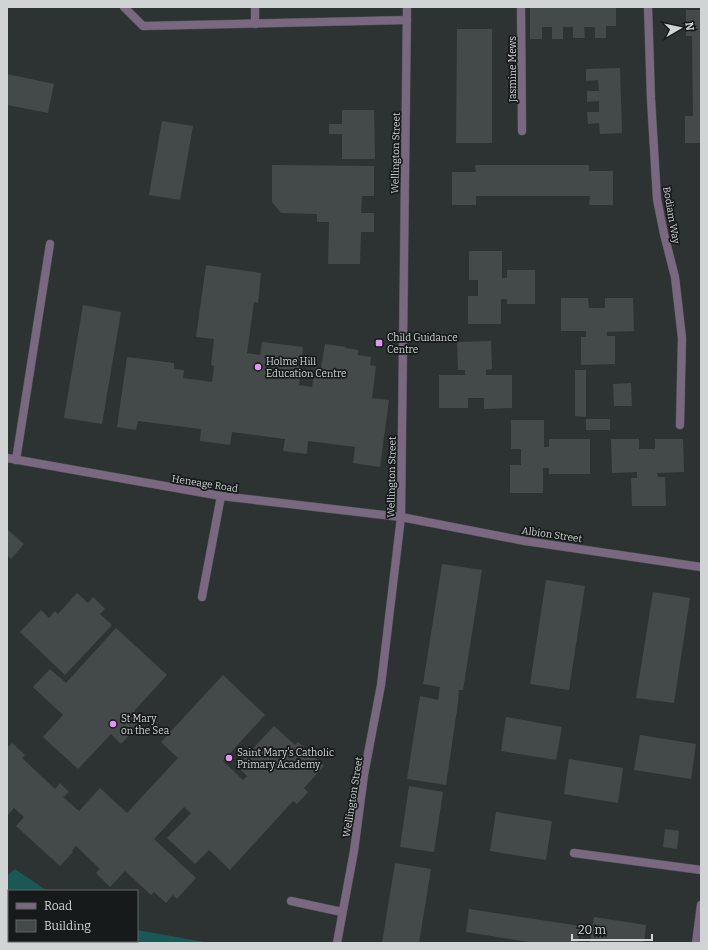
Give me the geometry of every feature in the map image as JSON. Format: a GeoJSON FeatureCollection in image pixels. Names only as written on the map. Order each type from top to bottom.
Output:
{"type":"FeatureCollection","features":[{"type":"Feature","properties":{"kind":"street"},"geometry":{"type":"LineString","coordinates":[[124,7],[143,26],[407,20]]}},
{"type":"Feature","properties":{"kind":"street"},"geometry":{"type":"LineString","coordinates":[[255,7],[255,24]]}},
{"type":"Feature","properties":{"kind":"street","name":"Wellington Street"},"geometry":{"type":"LineString","coordinates":[[337,943],[354,851],[364,775],[381,685],[401,517],[407,7]]}},
{"type":"Feature","properties":{"kind":"street","name":"Jasmine Mews"},"geometry":{"type":"LineString","coordinates":[[521,7],[522,131]]}},
{"type":"Feature","properties":{"kind":"street","name":"Bodiam Way"},"geometry":{"type":"LineString","coordinates":[[648,7],[651,99],[657,199],[675,277],[682,338],[680,425]]}},
{"type":"Feature","properties":{"kind":"street"},"geometry":{"type":"LineString","coordinates":[[16,460],[50,244]]}},
{"type":"Feature","properties":{"kind":"street","name":"Heneage Road"},"geometry":{"type":"LineString","coordinates":[[7,458],[221,496],[401,517]]}},
{"type":"Feature","properties":{"kind":"street"},"geometry":{"type":"LineString","coordinates":[[202,597],[221,496]]}},
{"type":"Feature","properties":{"kind":"street","name":"Albion Street"},"geometry":{"type":"LineString","coordinates":[[401,517],[525,541],[701,566]]}},
{"type":"Feature","properties":{"kind":"street"},"geometry":{"type":"LineString","coordinates":[[574,854],[701,870]]}},
{"type":"Feature","properties":{"kind":"street"},"geometry":{"type":"LineString","coordinates":[[290,901],[342,912]]}},
{"type":"Feature","properties":{"kind":"street"},"geometry":{"type":"LineString","coordinates":[[696,943],[701,905]]}},
{"type":"Feature","properties":{"kind":"shaded area"},"geometry":{"type":"Polygon","coordinates":[[[15,869],[46,890],[8,890],[8,942],[138,942],[138,930],[210,943],[7,943],[7,876],[15,869]]]}},
{"type":"Feature","properties":{"kind":"building"},"geometry":{"type":"Polygon","coordinates":[[[530,7],[616,7],[616,26],[606,26],[606,38],[595,38],[595,27],[584,27],[585,38],[573,38],[573,27],[563,27],[563,39],[552,39],[552,27],[542,27],[542,39],[530,39],[530,7]]]}},
{"type":"Feature","properties":{"kind":"building"},"geometry":{"type":"Polygon","coordinates":[[[686,10],[701,10],[701,143],[685,143],[685,116],[693,116],[692,36],[686,36],[686,10]]]}},
{"type":"Feature","properties":{"kind":"building"},"geometry":{"type":"Polygon","coordinates":[[[457,29],[492,29],[492,143],[456,143],[457,29]]]}},
{"type":"Feature","properties":{"kind":"building"},"geometry":{"type":"Polygon","coordinates":[[[620,68],[622,133],[600,134],[599,123],[588,124],[587,112],[599,112],[599,101],[587,102],[587,91],[599,91],[598,80],[586,81],[586,69],[620,68]]]}},
{"type":"Feature","properties":{"kind":"building"},"geometry":{"type":"Polygon","coordinates":[[[7,74],[54,84],[48,113],[7,105],[7,74]]]}},
{"type":"Feature","properties":{"kind":"building"},"geometry":{"type":"Polygon","coordinates":[[[342,110],[374,110],[375,159],[342,159],[342,134],[329,134],[329,124],[342,124],[342,110]]]}},
{"type":"Feature","properties":{"kind":"building"},"geometry":{"type":"Polygon","coordinates":[[[162,121],[193,126],[180,200],[149,195],[162,121]]]}},
{"type":"Feature","properties":{"kind":"building"},"geometry":{"type":"Polygon","coordinates":[[[272,165],[374,166],[374,196],[362,196],[361,213],[374,213],[374,232],[361,232],[360,264],[328,264],[329,222],[317,222],[317,214],[281,213],[272,202],[272,165]]]}},
{"type":"Feature","properties":{"kind":"building"},"geometry":{"type":"Polygon","coordinates":[[[475,165],[589,165],[589,171],[613,171],[613,205],[589,205],[590,196],[476,196],[476,205],[452,205],[452,172],[476,172],[475,165]]]}},
{"type":"Feature","properties":{"kind":"building"},"geometry":{"type":"Polygon","coordinates":[[[469,251],[502,251],[502,278],[507,278],[507,270],[535,270],[535,304],[507,304],[507,299],[501,299],[501,324],[468,324],[468,296],[478,296],[478,280],[469,280],[469,251]]]}},
{"type":"Feature","properties":{"kind":"building","name":"Holme Hill Education Centre"},"geometry":{"type":"Polygon","coordinates":[[[206,265],[261,273],[258,303],[254,302],[247,353],[260,355],[262,342],[303,347],[299,385],[312,387],[315,367],[321,368],[325,344],[358,350],[358,355],[371,357],[370,365],[376,366],[372,398],[389,400],[380,467],[353,463],[355,447],[308,441],[307,454],[283,451],[285,439],[232,432],[230,445],[200,441],[201,429],[138,421],[136,430],[117,427],[127,357],[174,363],[174,369],[184,370],[183,378],[212,382],[214,366],[211,365],[214,339],[196,337],[206,265]]]}},
{"type":"Feature","properties":{"kind":"building"},"geometry":{"type":"Polygon","coordinates":[[[561,298],[588,298],[589,308],[605,308],[605,298],[633,298],[634,331],[607,332],[607,336],[615,336],[615,364],[581,365],[581,337],[586,337],[586,331],[561,331],[561,298]]]}},
{"type":"Feature","properties":{"kind":"building"},"geometry":{"type":"Polygon","coordinates":[[[83,305],[121,312],[102,424],[64,418],[83,305]]]}},
{"type":"Feature","properties":{"kind":"building"},"geometry":{"type":"Polygon","coordinates":[[[491,341],[492,369],[486,370],[486,375],[512,375],[512,408],[484,409],[484,398],[468,398],[468,408],[439,408],[439,375],[465,375],[465,370],[458,370],[457,342],[491,341]]]}},
{"type":"Feature","properties":{"kind":"building"},"geometry":{"type":"Polygon","coordinates":[[[575,370],[586,370],[586,417],[575,416],[575,370]]]}},
{"type":"Feature","properties":{"kind":"building"},"geometry":{"type":"Polygon","coordinates":[[[631,383],[632,406],[614,406],[613,384],[631,383]]]}},
{"type":"Feature","properties":{"kind":"building"},"geometry":{"type":"Polygon","coordinates":[[[586,419],[610,419],[610,430],[586,430],[586,419]]]}},
{"type":"Feature","properties":{"kind":"building"},"geometry":{"type":"Polygon","coordinates":[[[511,420],[544,420],[544,447],[549,447],[549,439],[590,439],[590,474],[549,474],[549,468],[543,468],[543,493],[510,493],[510,465],[521,465],[521,449],[511,449],[511,420]]]}},
{"type":"Feature","properties":{"kind":"building"},"geometry":{"type":"Polygon","coordinates":[[[611,439],[639,439],[639,449],[655,449],[655,439],[683,439],[684,472],[657,473],[658,477],[665,477],[666,506],[632,506],[631,478],[637,478],[637,472],[612,473],[611,439]]]}},
{"type":"Feature","properties":{"kind":"building"},"geometry":{"type":"Polygon","coordinates":[[[7,529],[24,544],[11,559],[7,555],[7,529]]]}},
{"type":"Feature","properties":{"kind":"building"},"geometry":{"type":"Polygon","coordinates":[[[442,564],[482,570],[463,690],[459,690],[446,785],[407,779],[420,696],[438,700],[440,687],[423,684],[442,564]]]}},
{"type":"Feature","properties":{"kind":"building"},"geometry":{"type":"Polygon","coordinates":[[[546,580],[585,586],[569,690],[530,684],[546,580]]]}},
{"type":"Feature","properties":{"kind":"building"},"geometry":{"type":"Polygon","coordinates":[[[653,592],[690,598],[674,703],[636,698],[653,592]]]}},
{"type":"Feature","properties":{"kind":"building"},"geometry":{"type":"Polygon","coordinates":[[[77,593],[88,603],[93,597],[105,609],[100,614],[112,625],[65,675],[20,632],[41,610],[49,618],[55,611],[58,614],[77,593]]]}},
{"type":"Feature","properties":{"kind":"building"},"geometry":{"type":"Polygon","coordinates":[[[116,628],[167,675],[134,711],[144,720],[121,744],[111,734],[78,769],[43,737],[63,715],[33,687],[50,669],[66,683],[116,628]]]}},
{"type":"Feature","properties":{"kind":"building"},"geometry":{"type":"Polygon","coordinates":[[[223,675],[265,715],[223,761],[243,780],[247,776],[237,766],[274,726],[295,745],[298,742],[324,766],[304,788],[308,792],[297,804],[293,801],[230,870],[209,850],[195,864],[167,838],[191,813],[184,807],[154,839],[196,878],[177,899],[173,895],[166,903],[154,892],[151,895],[125,871],[110,887],[96,873],[100,869],[76,846],[72,851],[73,852],[60,866],[16,826],[24,817],[14,808],[7,816],[7,748],[12,743],[25,755],[22,758],[55,789],[60,783],[69,792],[63,797],[79,811],[100,788],[127,813],[178,758],[161,742],[223,675]]]}},
{"type":"Feature","properties":{"kind":"building"},"geometry":{"type":"Polygon","coordinates":[[[506,717],[562,727],[556,760],[501,751],[506,717]]]}},
{"type":"Feature","properties":{"kind":"building"},"geometry":{"type":"Polygon","coordinates":[[[640,735],[696,744],[691,779],[634,770],[640,735]]]}},
{"type":"Feature","properties":{"kind":"building"},"geometry":{"type":"Polygon","coordinates":[[[569,759],[623,768],[618,803],[564,794],[569,759]]]}},
{"type":"Feature","properties":{"kind":"building"},"geometry":{"type":"Polygon","coordinates":[[[409,786],[443,792],[434,852],[400,847],[409,786]]]}},
{"type":"Feature","properties":{"kind":"building"},"geometry":{"type":"Polygon","coordinates":[[[496,812],[552,821],[546,860],[490,851],[496,812]]]}},
{"type":"Feature","properties":{"kind":"building"},"geometry":{"type":"Polygon","coordinates":[[[665,829],[679,831],[677,849],[663,847],[665,829]]]}},
{"type":"Feature","properties":{"kind":"building"},"geometry":{"type":"Polygon","coordinates":[[[395,863],[431,869],[419,943],[382,943],[395,863]]]}},
{"type":"Feature","properties":{"kind":"building"},"geometry":{"type":"Polygon","coordinates":[[[469,909],[580,926],[578,943],[535,943],[466,932],[469,909]]]}},
{"type":"Feature","properties":{"kind":"building"},"geometry":{"type":"Polygon","coordinates":[[[594,917],[646,925],[644,943],[590,943],[594,917]]]}},
{"type":"Feature","properties":{"kind":"place","name":"Child Guidance Centre"},"geometry":{"type":"Point","coordinates":[379,343]}},
{"type":"Feature","properties":{"kind":"place","name":"Holme Hill Education Centre"},"geometry":{"type":"Point","coordinates":[258,367]}},
{"type":"Feature","properties":{"kind":"place","name":"St Mary on the Sea"},"geometry":{"type":"Point","coordinates":[113,724]}},
{"type":"Feature","properties":{"kind":"place","name":"Saint Mary's Catholic Primary Academy"},"geometry":{"type":"Point","coordinates":[229,758]}}]}
